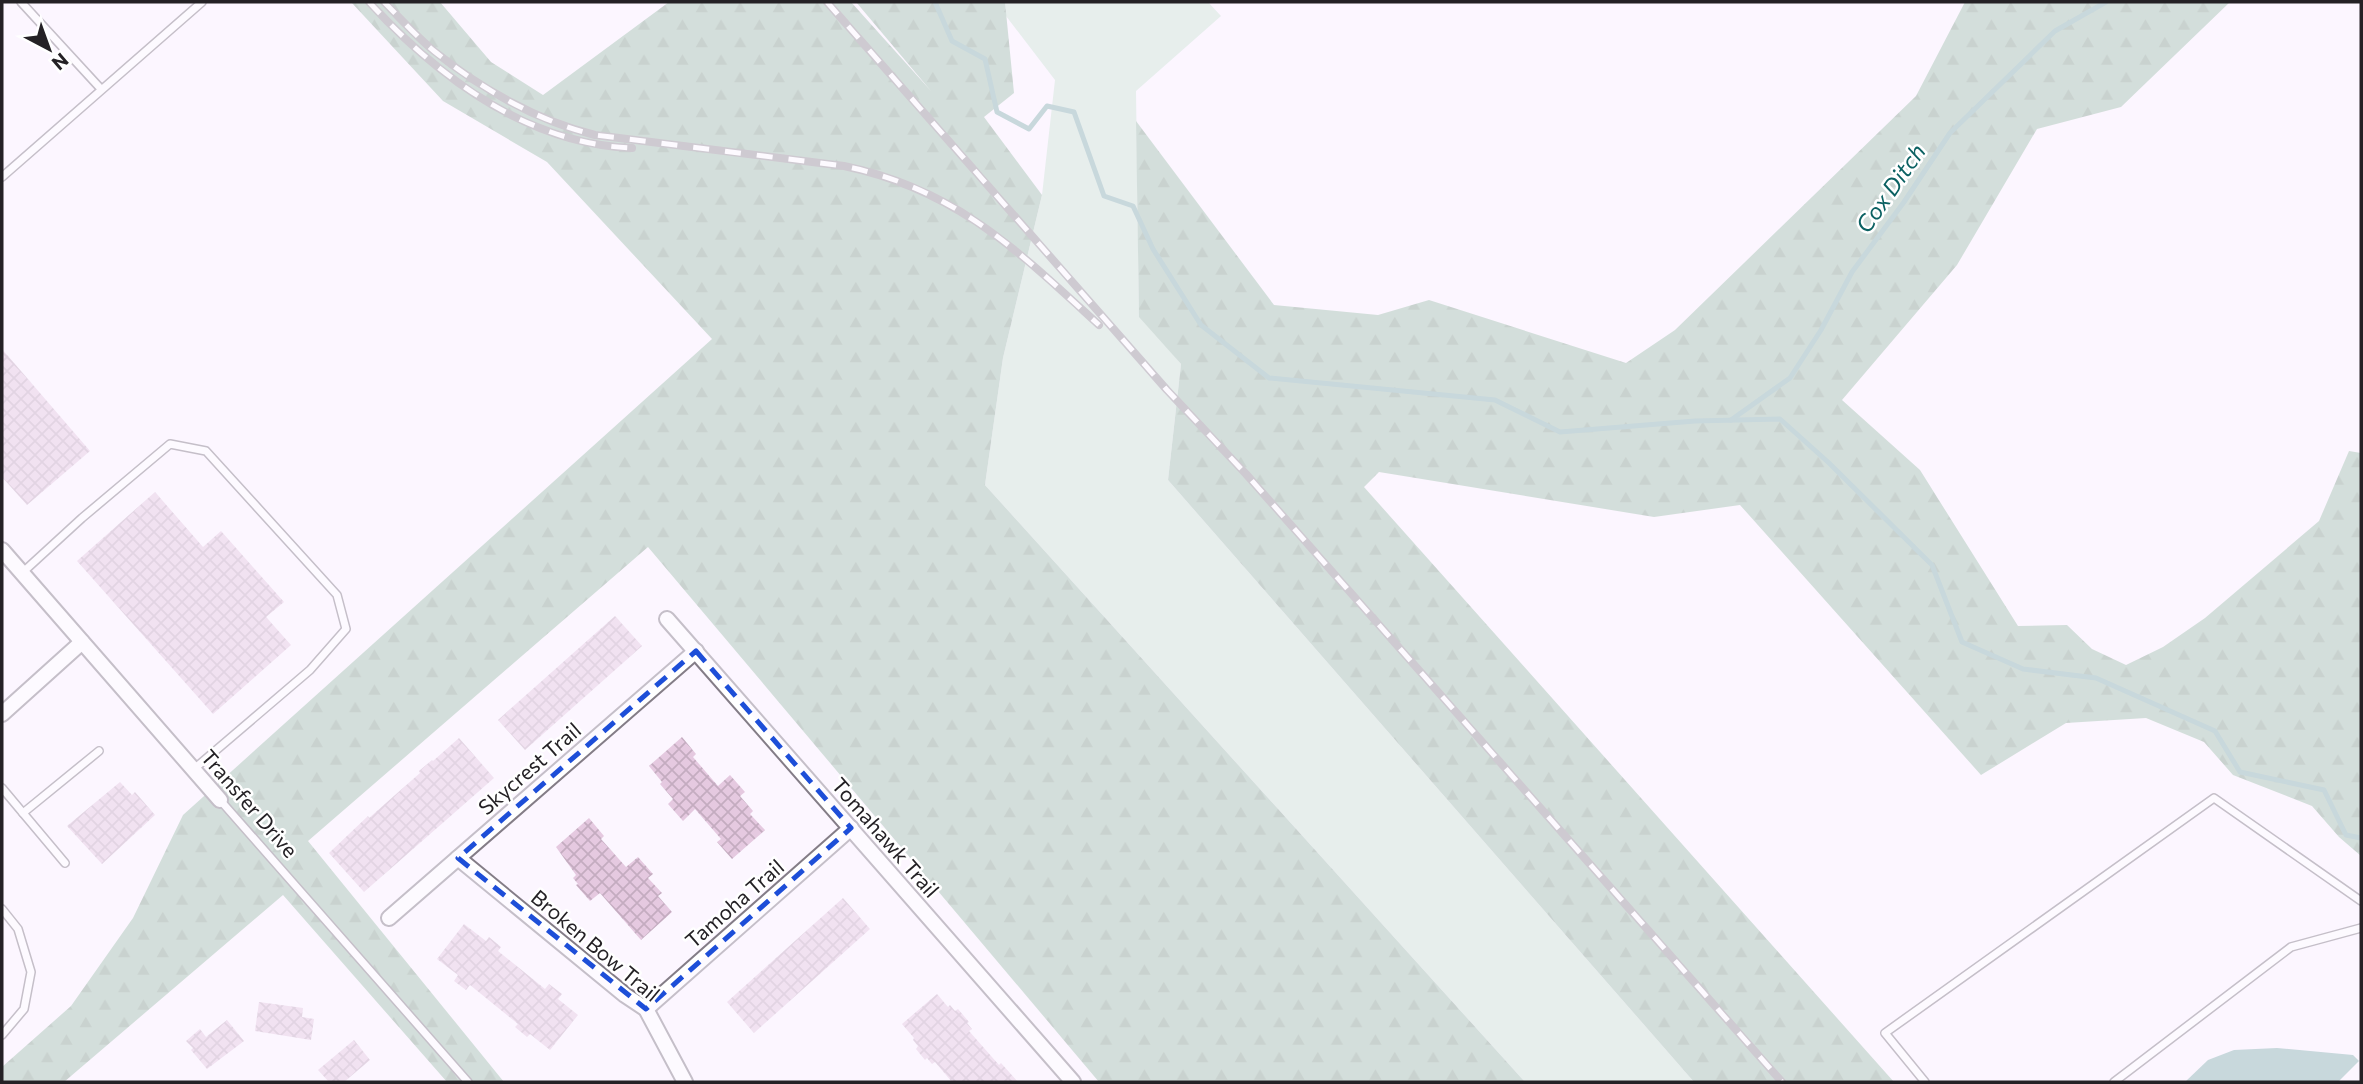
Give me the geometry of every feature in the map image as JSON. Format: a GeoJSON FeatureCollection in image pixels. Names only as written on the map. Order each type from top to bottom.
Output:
{"type":"FeatureCollection","features":[{"type":"Feature","properties":{"kind":"street","name":"Transfer Drive"},"geometry":{"type":"LineString","coordinates":[[2,550],[220,800]]}},
{"type":"Feature","properties":{"kind":"street","name":"Tomahawk Trail"},"geometry":{"type":"LineString","coordinates":[[667,619],[1073,1082]]}},
{"type":"Feature","properties":{"kind":"street"},"geometry":{"type":"LineString","coordinates":[[2,714],[82,642]]}},
{"type":"Feature","properties":{"kind":"street","name":"Skycrest Trail"},"geometry":{"type":"LineString","coordinates":[[389,918],[696,651]]}},
{"type":"Feature","properties":{"kind":"street","name":"Tamoha Trail"},"geometry":{"type":"LineString","coordinates":[[646,1009],[851,828]]}},
{"type":"Feature","properties":{"kind":"street","name":"Broken Bow Trail"},"geometry":{"type":"LineString","coordinates":[[458,858],[625,995],[646,1009],[685,1082]]}},
{"type":"Feature","properties":{"kind":"lane"},"geometry":{"type":"LineString","coordinates":[[21,2],[101,89]]}},
{"type":"Feature","properties":{"kind":"lane"},"geometry":{"type":"LineString","coordinates":[[2,177],[202,2]]}},
{"type":"Feature","properties":{"kind":"lane"},"geometry":{"type":"LineString","coordinates":[[22,573],[170,444],[206,451],[337,595],[346,629],[310,670],[193,770]]}},
{"type":"Feature","properties":{"kind":"lane"},"geometry":{"type":"LineString","coordinates":[[23,813],[99,751]]}},
{"type":"Feature","properties":{"kind":"lane"},"geometry":{"type":"LineString","coordinates":[[2,788],[65,863]]}},
{"type":"Feature","properties":{"kind":"lane"},"geometry":{"type":"LineString","coordinates":[[1925,1082],[1885,1033],[2214,798],[2361,901]]}},
{"type":"Feature","properties":{"kind":"lane","name":"Transfer Drive"},"geometry":{"type":"LineString","coordinates":[[220,800],[468,1082]]}},
{"type":"Feature","properties":{"kind":"lane"},"geometry":{"type":"LineString","coordinates":[[2,909],[18,929],[31,972],[24,1010],[2,1035]]}},
{"type":"Feature","properties":{"kind":"lane"},"geometry":{"type":"LineString","coordinates":[[2114,1082],[2291,947],[2361,928]]}},
{"type":"Feature","properties":{"kind":"highlighted area"},"geometry":{"type":"Polygon","coordinates":[[[696,651],[851,828],[646,1009],[458,858],[696,651]]]}},
{"type":"Feature","properties":{"kind":"shaded area"},"geometry":{"type":"Polygon","coordinates":[[[1005,2],[1208,2],[1221,16],[1136,91],[1139,313],[1181,364],[1168,480],[1694,1082],[1525,1082],[985,485],[1003,358],[1042,195],[1055,80],[1006,16],[1005,2]]]}},
{"type":"Feature","properties":{"kind":"shaded area"},"geometry":{"type":"Polygon","coordinates":[[[2277,1048],[2353,1055],[2359,1061],[2338,1082],[2185,1082],[2208,1060],[2234,1050],[2277,1048]]]}},
{"type":"Feature","properties":{"kind":"green space"},"geometry":{"type":"Polygon","coordinates":[[[351,2],[440,2],[491,62],[543,95],[669,2],[851,2],[931,91],[856,2],[1005,2],[1014,93],[984,117],[1042,195],[1003,358],[985,485],[1525,1082],[1099,1082],[648,547],[308,841],[504,1082],[447,1082],[283,895],[64,1082],[2,1082],[2,1067],[71,1006],[133,918],[183,815],[712,339],[547,162],[443,101],[351,2]]]}},
{"type":"Feature","properties":{"kind":"green space"},"geometry":{"type":"Polygon","coordinates":[[[1965,2],[2230,2],[2121,107],[2037,129],[1957,265],[1842,400],[1920,470],[2018,626],[2067,625],[2092,649],[2126,665],[2163,647],[2205,618],[2319,521],[2349,451],[2361,453],[2361,856],[2339,837],[2312,806],[2233,775],[2204,742],[2146,718],[2066,723],[1981,775],[1740,505],[1654,517],[1379,472],[1364,487],[1894,1082],[1694,1082],[1168,480],[1181,364],[1139,317],[1136,121],[1274,305],[1378,315],[1429,300],[1626,363],[1675,330],[1916,96],[1965,2]]]}},
{"type":"Feature","properties":{"kind":"building"},"geometry":{"type":"Polygon","coordinates":[[[2,349],[90,451],[27,505],[2,477],[2,349]]]}},
{"type":"Feature","properties":{"kind":"building"},"geometry":{"type":"Polygon","coordinates":[[[155,492],[203,547],[221,531],[284,602],[266,617],[291,645],[213,714],[77,561],[155,492]]]}},
{"type":"Feature","properties":{"kind":"building"},"geometry":{"type":"Polygon","coordinates":[[[615,616],[642,646],[525,750],[498,720],[615,616]]]}},
{"type":"Feature","properties":{"kind":"building"},"geometry":{"type":"Polygon","coordinates":[[[682,737],[696,754],[693,757],[718,786],[730,775],[745,792],[740,796],[753,811],[750,814],[765,830],[732,859],[717,842],[721,839],[695,809],[683,821],[668,804],[673,799],[649,766],[682,737]]]}},
{"type":"Feature","properties":{"kind":"building"},"geometry":{"type":"Polygon","coordinates":[[[459,738],[494,778],[364,892],[329,853],[459,738]]]}},
{"type":"Feature","properties":{"kind":"building"},"geometry":{"type":"Polygon","coordinates":[[[120,782],[132,795],[135,792],[155,815],[102,864],[67,826],[120,782]]]}},
{"type":"Feature","properties":{"kind":"building"},"geometry":{"type":"Polygon","coordinates":[[[589,818],[604,836],[601,839],[626,867],[638,857],[653,874],[648,878],[662,893],[658,896],[672,912],[641,940],[600,893],[590,901],[576,885],[578,884],[573,878],[576,875],[556,847],[589,818]]]}},
{"type":"Feature","properties":{"kind":"building"},"geometry":{"type":"Polygon","coordinates":[[[843,898],[870,929],[754,1033],[727,1002],[843,898]]]}},
{"type":"Feature","properties":{"kind":"building"},"geometry":{"type":"Polygon","coordinates":[[[464,924],[486,941],[489,937],[501,947],[498,951],[545,989],[549,984],[562,994],[558,999],[578,1015],[550,1050],[530,1034],[527,1037],[515,1027],[518,1024],[470,985],[466,990],[454,981],[458,975],[437,959],[464,924]]]}},
{"type":"Feature","properties":{"kind":"building"},"geometry":{"type":"Polygon","coordinates":[[[937,994],[948,1007],[950,1005],[955,1011],[958,1009],[969,1022],[967,1023],[972,1029],[969,1031],[1018,1082],[952,1082],[935,1062],[932,1064],[927,1058],[925,1060],[916,1049],[918,1046],[914,1038],[902,1024],[937,994]]]}},
{"type":"Feature","properties":{"kind":"building"},"geometry":{"type":"Polygon","coordinates":[[[259,1002],[303,1008],[302,1017],[314,1019],[311,1040],[255,1031],[259,1002]]]}},
{"type":"Feature","properties":{"kind":"building"},"geometry":{"type":"Polygon","coordinates":[[[227,1020],[244,1041],[207,1069],[186,1041],[200,1029],[206,1037],[227,1020]]]}},
{"type":"Feature","properties":{"kind":"building"},"geometry":{"type":"Polygon","coordinates":[[[354,1040],[370,1060],[344,1082],[329,1082],[318,1070],[354,1040]]]}},
{"type":"Feature","properties":{"kind":"waterway"},"geometry":{"type":"LineString","coordinates":[[935,2],[952,41],[985,59],[997,112],[1029,129],[1047,106],[1074,112],[1104,196],[1133,206],[1153,249],[1201,325],[1269,378],[1495,400],[1560,432],[1695,421],[1780,419],[1829,463],[1932,565],[1962,642],[2023,669],[2096,678],[2215,731],[2240,772],[2324,790],[2346,835],[2361,838]]}},
{"type":"Feature","properties":{"kind":"waterway","name":"Cox Ditch"},"geometry":{"type":"LineString","coordinates":[[1731,420],[1790,378],[1821,330],[1852,272],[1904,202],[1950,133],[2055,31],[2106,2]]}},
{"type":"Feature","properties":{"kind":"railway"},"geometry":{"type":"LineString","coordinates":[[369,2],[454,80],[521,120],[556,134],[593,144],[632,148]]}},
{"type":"Feature","properties":{"kind":"railway"},"geometry":{"type":"LineString","coordinates":[[384,2],[427,45],[470,78],[510,102],[573,129],[595,135],[844,166],[884,176],[920,190],[983,226],[1041,272],[1099,325]]}},
{"type":"Feature","properties":{"kind":"railway"},"geometry":{"type":"LineString","coordinates":[[827,2],[1167,390],[1246,474],[1782,1082]]}}]}
